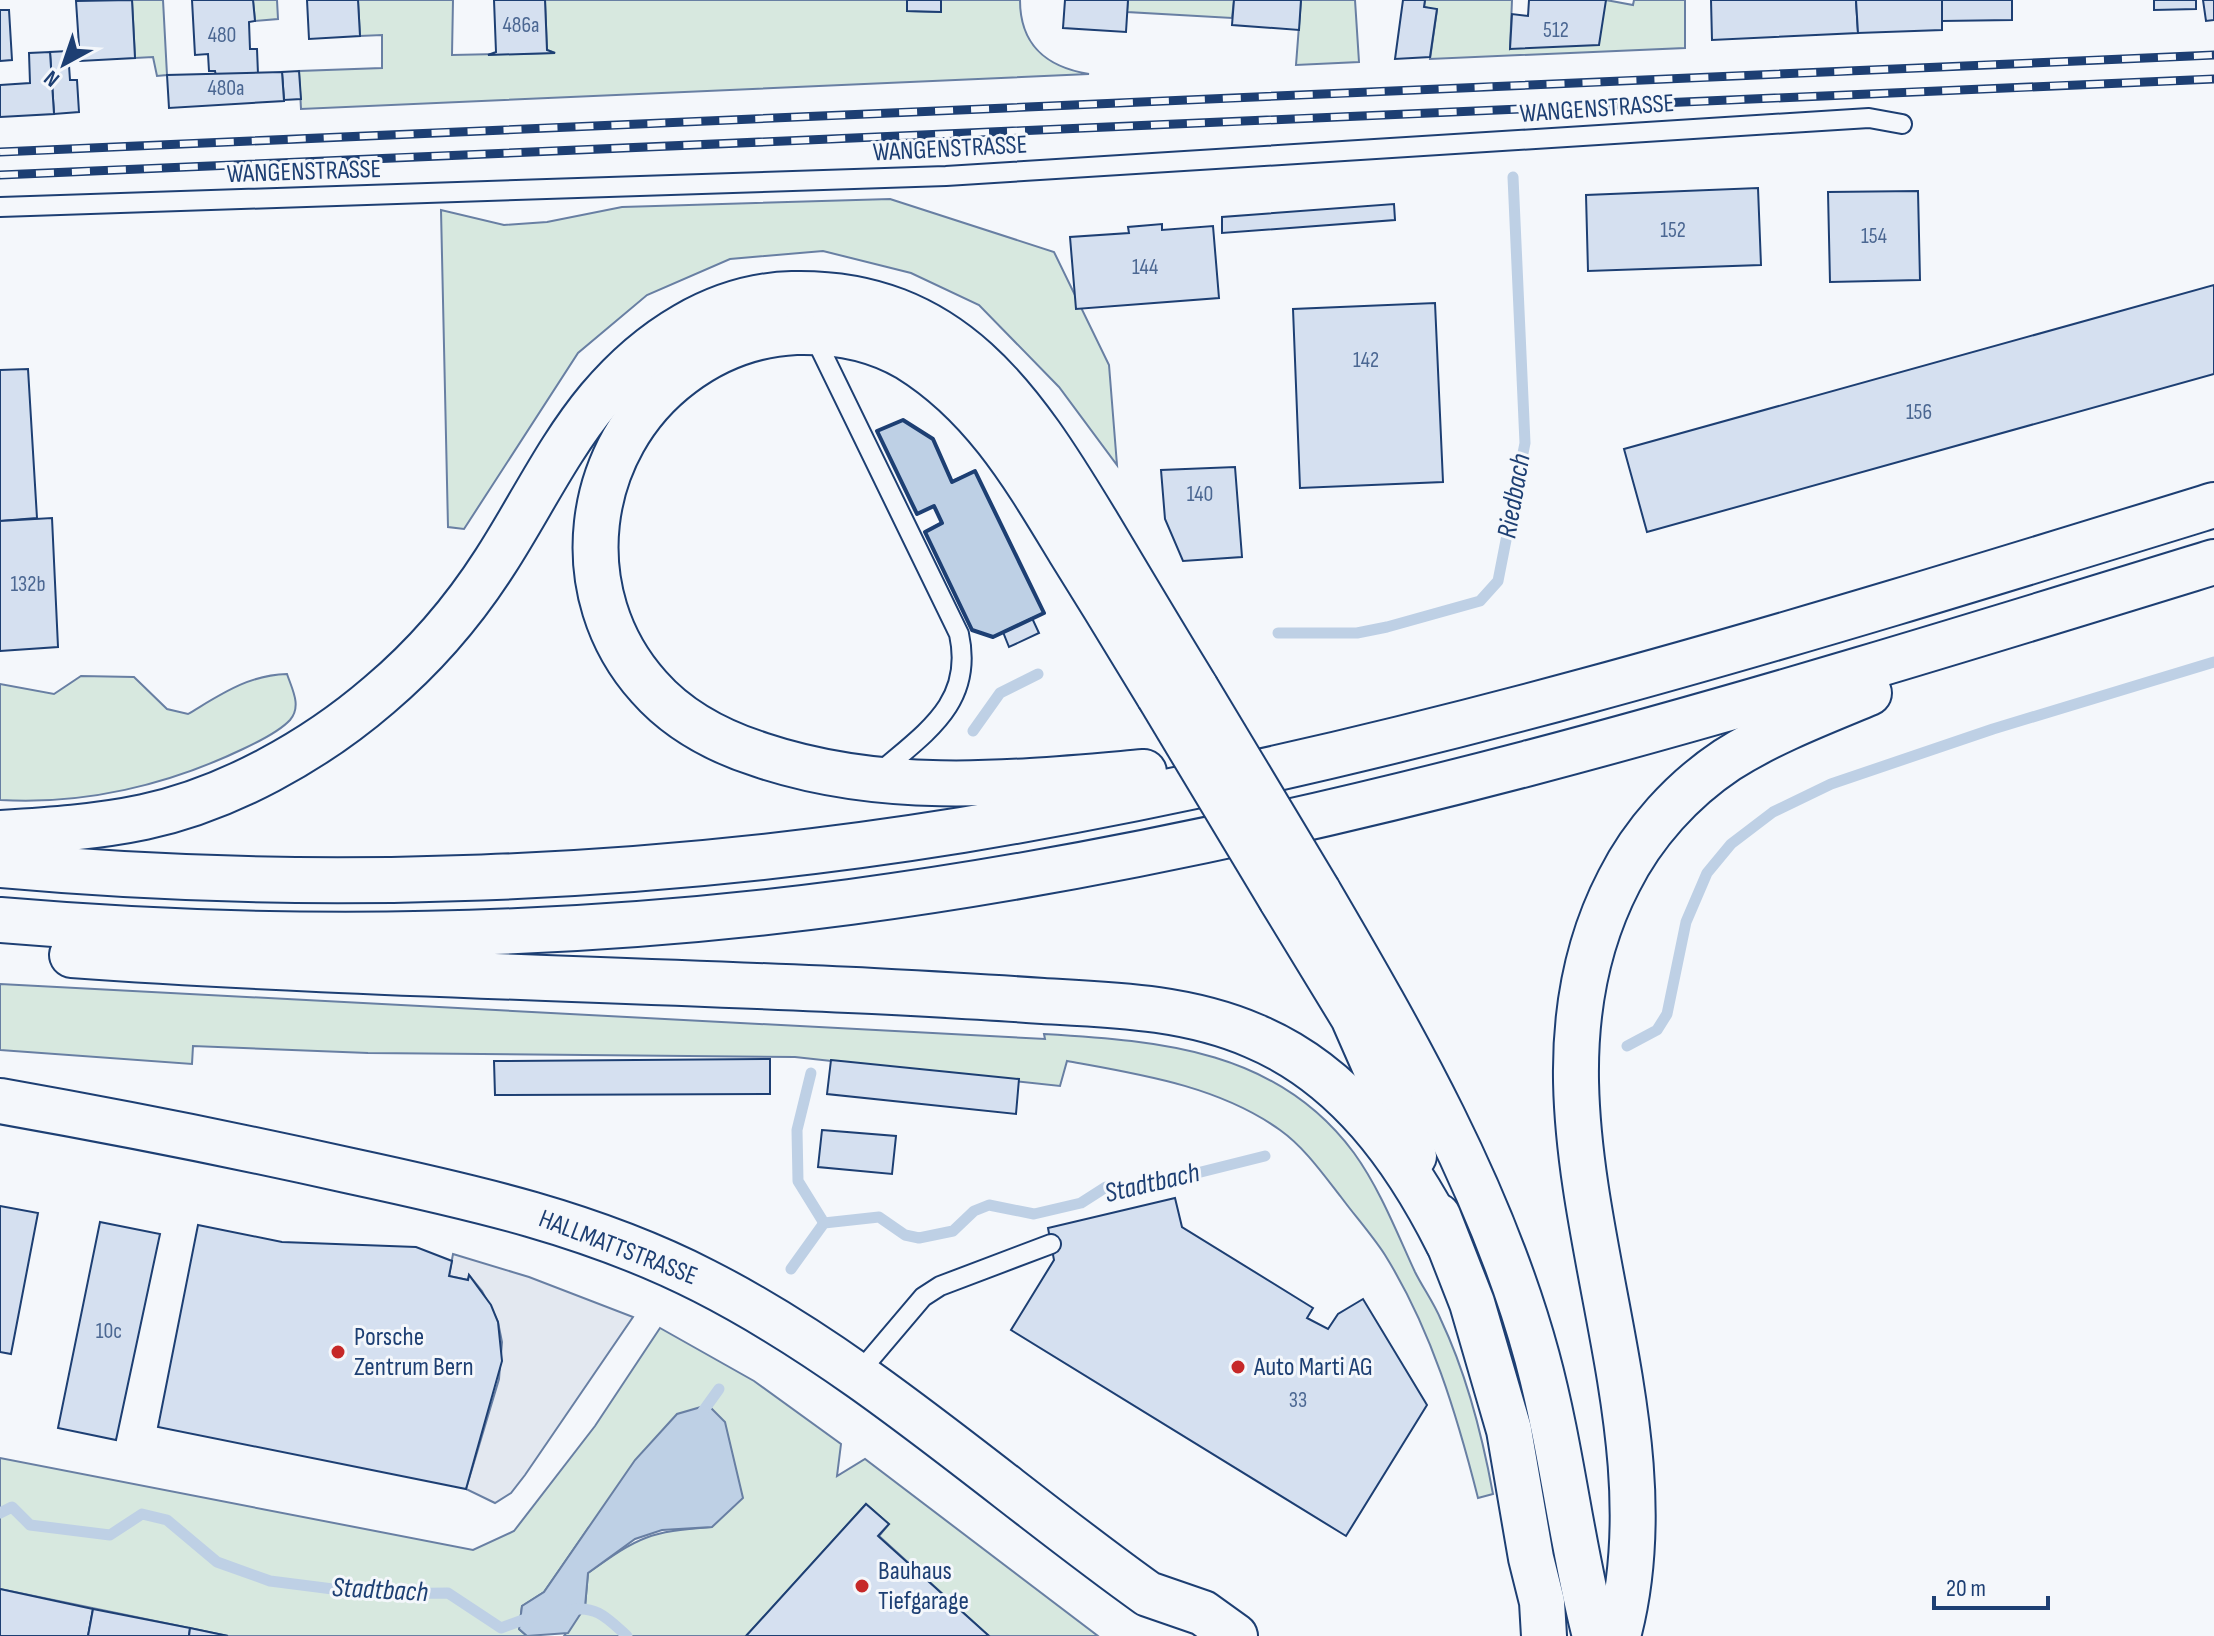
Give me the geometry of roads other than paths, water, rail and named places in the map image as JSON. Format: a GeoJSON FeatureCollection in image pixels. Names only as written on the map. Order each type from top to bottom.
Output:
{"type":"FeatureCollection","features":[{"type":"Feature","properties":{"kind":"main road"},"geometry":{"type":"LineString","coordinates":[[0,833],[104,824],[148,816],[242,781],[322,738],[377,697],[445,630],[496,561],[585,417],[639,358],[684,325],[759,297],[784,294],[845,296],[902,312],[945,334],[993,374],[1039,432],[1178,692],[1300,895],[1370,1051],[1477,1318],[1506,1416],[1531,1558],[1542,1602],[1544,1636]]}},
{"type":"Feature","properties":{"kind":"main road"},"geometry":{"type":"LineString","coordinates":[[1178,692],[988,425],[948,386],[904,356],[862,339],[811,332],[768,335],[727,347],[688,369],[650,401],[611,461],[597,509],[595,560],[605,609],[622,649],[666,704],[701,728],[758,754],[832,774],[937,785],[995,784],[1342,754]]}},
{"type":"Feature","properties":{"kind":"main road"},"geometry":{"type":"LineString","coordinates":[[0,865],[158,876],[335,880],[642,868],[957,831],[1159,794],[1342,754],[1755,644],[2214,505]]}},
{"type":"Feature","properties":{"kind":"main road"},"geometry":{"type":"LineString","coordinates":[[0,920],[236,933],[472,932],[733,915],[968,885],[1168,849],[1431,789],[1769,697],[2214,562]]}},
{"type":"Feature","properties":{"kind":"main road"},"geometry":{"type":"LineString","coordinates":[[1618,1636],[1630,1591],[1631,1480],[1615,1342],[1583,1164],[1577,1083],[1576,1027],[1583,973],[1602,913],[1629,862],[1667,810],[1726,761],[1780,731],[2067,607]]}},
{"type":"Feature","properties":{"kind":"main road"},"geometry":{"type":"LineString","coordinates":[[1300,895],[1381,999],[1448,1128],[1514,1288],[1555,1425],[1595,1636]]}},
{"type":"Feature","properties":{"kind":"main road"},"geometry":{"type":"LineString","coordinates":[[0,940],[40,953],[215,966],[897,992],[1130,1006],[1183,1013],[1254,1036],[1320,1074],[1359,1110],[1387,1143],[1429,1205],[1448,1243]]}},
{"type":"Feature","properties":{"kind":"main road","name":"HALLMATTSTRASSE"},"geometry":{"type":"LineString","coordinates":[[0,1101],[431,1188],[588,1231],[707,1282],[785,1327],[856,1376],[1148,1594],[1203,1613],[1235,1636]]}},
{"type":"Feature","properties":{"kind":"main road"},"geometry":{"type":"LineString","coordinates":[[1512,1636],[1524,1604],[1531,1558]]}},
{"type":"Feature","properties":{"kind":"main road","name":"HALLMATTSTRASSE"},"geometry":{"type":"LineString","coordinates":[[1148,1594],[1177,1636]]}},
{"type":"Feature","properties":{"kind":"lane","name":"WANGENSTRASSE"},"geometry":{"type":"LineString","coordinates":[[0,207],[946,176],[1869,118],[1902,124]]}},
{"type":"Feature","properties":{"kind":"lane"},"geometry":{"type":"LineString","coordinates":[[811,332],[959,634],[965,660],[956,696],[933,726],[871,780]]}},
{"type":"Feature","properties":{"kind":"lane"},"geometry":{"type":"LineString","coordinates":[[856,1376],[923,1297],[940,1286],[1051,1244]]}},
{"type":"Feature","properties":{"kind":"water"},"geometry":{"type":"Polygon","coordinates":[[[903,420],[933,439],[952,481],[975,471],[1044,613],[993,637],[972,630],[925,532],[942,522],[934,506],[917,514],[877,431],[903,420]]]}},
{"type":"Feature","properties":{"kind":"water"},"geometry":{"type":"Polygon","coordinates":[[[708,1405],[725,1422],[743,1498],[712,1527],[662,1530],[635,1539],[588,1573],[585,1607],[568,1633],[527,1636],[519,1629],[522,1606],[544,1592],[635,1460],[677,1414],[708,1405]]]}},
{"type":"Feature","properties":{"kind":"waterway","name":"Riedbach"},"geometry":{"type":"LineString","coordinates":[[1278,633],[1357,633],[1387,627],[1480,601],[1498,581],[1525,443],[1513,177]]}},
{"type":"Feature","properties":{"kind":"waterway"},"geometry":{"type":"LineString","coordinates":[[1627,1046],[1657,1030],[1667,1014],[1686,922],[1707,873],[1731,844],[1773,812],[1831,784],[1993,729],[2214,662]]}},
{"type":"Feature","properties":{"kind":"waterway","name":"Riedbach"},"geometry":{"type":"LineString","coordinates":[[973,731],[1000,693],[1038,674]]}},
{"type":"Feature","properties":{"kind":"waterway","name":"Riedbach"},"geometry":{"type":"LineString","coordinates":[[811,1073],[797,1130],[798,1181],[824,1223]]}},
{"type":"Feature","properties":{"kind":"waterway","name":"Stadtbach"},"geometry":{"type":"LineString","coordinates":[[791,1269],[824,1223],[879,1217],[905,1235],[919,1238],[953,1231],[974,1211],[989,1205],[1034,1214],[1081,1203],[1106,1187],[1137,1188],[1265,1156]]}},
{"type":"Feature","properties":{"kind":"waterway","name":"Stadtbach"},"geometry":{"type":"LineString","coordinates":[[701,1414],[719,1389]]}},
{"type":"Feature","properties":{"kind":"waterway","name":"Stadtbach"},"geometry":{"type":"LineString","coordinates":[[0,1513],[12,1507],[30,1525],[110,1535],[142,1514],[167,1520],[217,1562],[270,1581],[372,1594],[448,1593],[501,1628],[534,1616]]}},
{"type":"Feature","properties":{"kind":"waterway"},"geometry":{"type":"LineString","coordinates":[[570,1610],[595,1612],[627,1636]]}},
{"type":"Feature","properties":{"kind":"railway"},"geometry":{"type":"LineString","coordinates":[[0,152],[2214,55]]}},
{"type":"Feature","properties":{"kind":"railway"},"geometry":{"type":"LineString","coordinates":[[0,175],[2214,79]]}},
{"type":"Feature","properties":{"kind":"place","name":"Porsche Zentrum Bern"},"geometry":{"type":"Point","coordinates":[338,1352]}},
{"type":"Feature","properties":{"kind":"place","name":"Auto Marti AG"},"geometry":{"type":"Point","coordinates":[1238,1367]}},
{"type":"Feature","properties":{"kind":"place","name":"Bauhaus Tiefgarage"},"geometry":{"type":"Point","coordinates":[862,1586]}}]}
